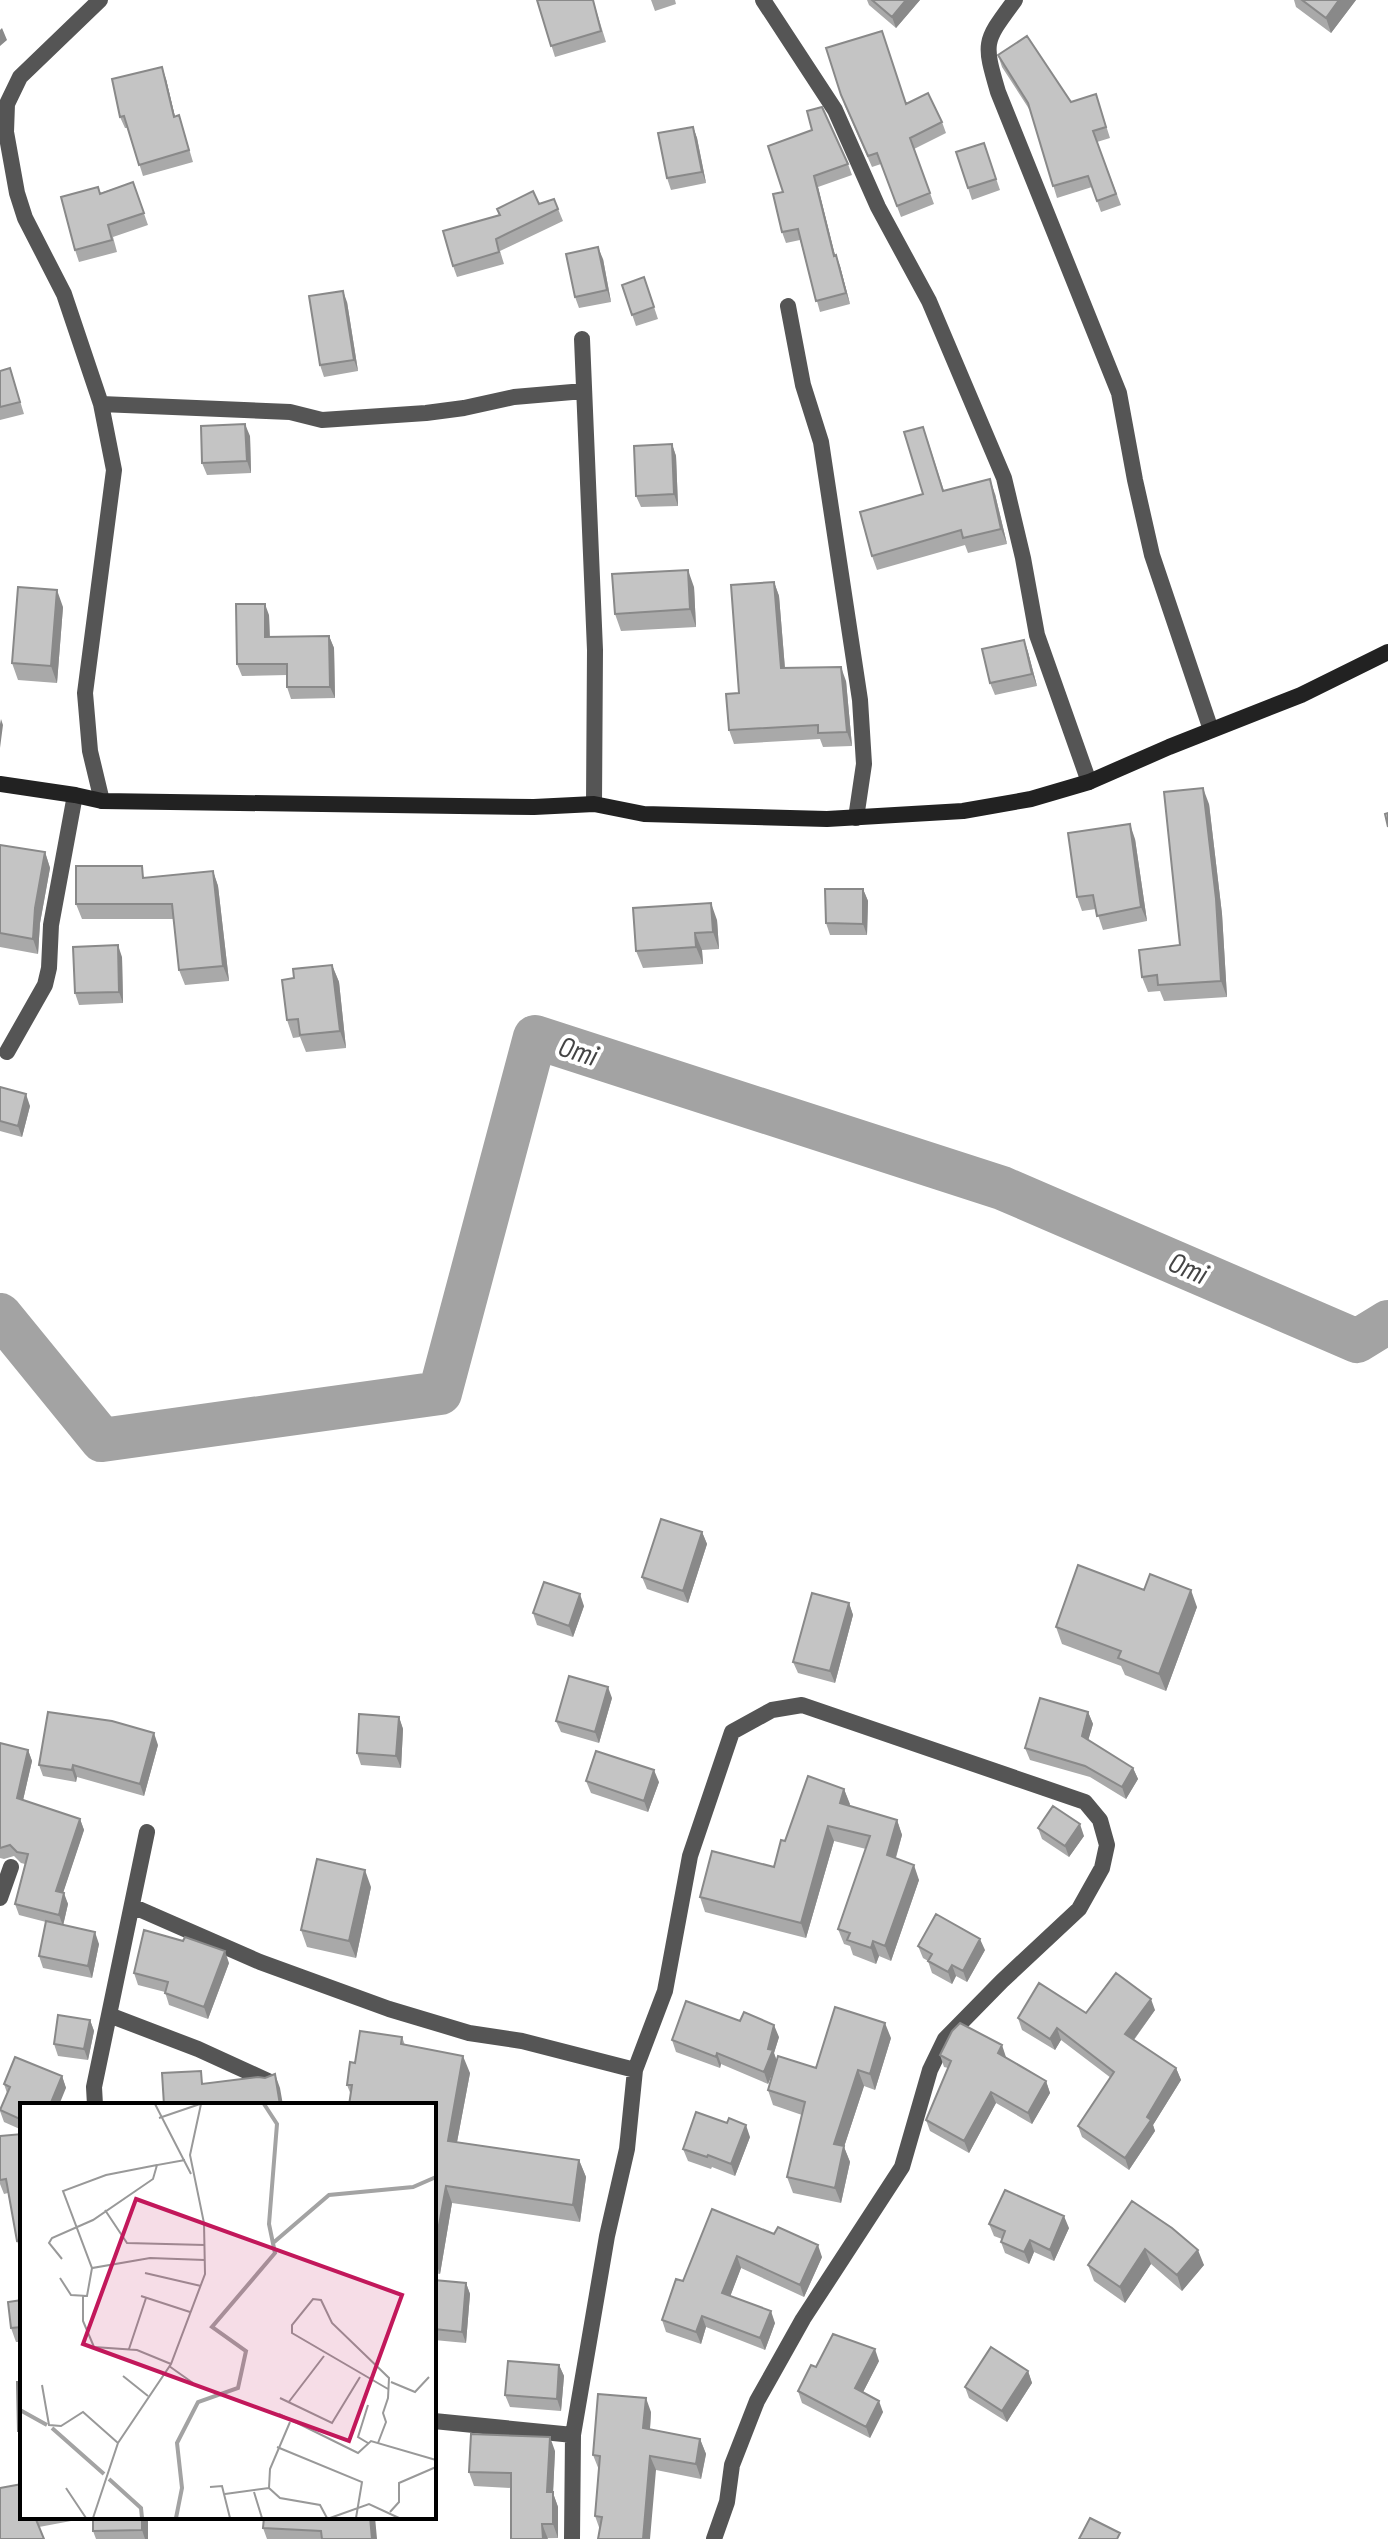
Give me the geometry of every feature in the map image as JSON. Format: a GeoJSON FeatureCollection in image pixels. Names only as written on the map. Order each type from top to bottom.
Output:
{"type":"FeatureCollection","features":[{"type":"Feature","properties":{"kind":"main road"},"geometry":{"type":"LineString","coordinates":[[0,784],[102,801],[534,807],[594,804],[644,814],[827,819],[963,811],[1031,799],[1089,782],[1301,695],[1388,652]]}},
{"type":"Feature","properties":{"kind":"street"},"geometry":{"type":"LineString","coordinates":[[100,0],[20,77],[7,104],[6,132],[17,193],[25,218],[64,294],[101,404],[114,470],[85,693],[90,751],[102,801]]}},
{"type":"Feature","properties":{"kind":"street"},"geometry":{"type":"LineString","coordinates":[[763,0],[835,110],[878,207],[929,301],[1004,478],[1037,635],[1089,782]]}},
{"type":"Feature","properties":{"kind":"street"},"geometry":{"type":"LineString","coordinates":[[1015,0],[989,34],[987,57],[998,92],[1119,393],[1152,555],[1211,730]]}},
{"type":"Feature","properties":{"kind":"street"},"geometry":{"type":"LineString","coordinates":[[0,191],[17,193]]}},
{"type":"Feature","properties":{"kind":"street"},"geometry":{"type":"LineString","coordinates":[[788,306],[803,385],[821,442],[860,700],[864,764],[856,818]]}},
{"type":"Feature","properties":{"kind":"street"},"geometry":{"type":"LineString","coordinates":[[582,339],[595,650],[594,804]]}},
{"type":"Feature","properties":{"kind":"street"},"geometry":{"type":"LineString","coordinates":[[101,404],[290,412],[322,420],[412,415],[514,397],[584,391]]}},
{"type":"Feature","properties":{"kind":"street"},"geometry":{"type":"LineString","coordinates":[[7,1052],[45,985],[51,925],[75,795]]}},
{"type":"Feature","properties":{"kind":"street"},"geometry":{"type":"LineString","coordinates":[[572,2539],[573,2435],[607,2236],[627,2149],[635,2070],[665,1991],[690,1856],[732,1732],[772,1710],[802,1705],[1085,1802],[1100,1820],[1107,1845],[1102,1868],[1079,1909],[945,2039],[930,2070],[902,2167],[803,2319],[757,2401],[732,2465],[727,2502],[714,2539]]}},
{"type":"Feature","properties":{"kind":"street"},"geometry":{"type":"LineString","coordinates":[[95,2103],[94,2087],[147,1832]]}},
{"type":"Feature","properties":{"kind":"street"},"geometry":{"type":"LineString","coordinates":[[0,1898],[11,1867]]}},
{"type":"Feature","properties":{"kind":"street"},"geometry":{"type":"LineString","coordinates":[[132,1906],[260,1962],[389,2009],[469,2033],[522,2041],[635,2070]]}},
{"type":"Feature","properties":{"kind":"street"},"geometry":{"type":"LineString","coordinates":[[109,2015],[198,2049],[268,2081]]}},
{"type":"Feature","properties":{"kind":"street"},"geometry":{"type":"LineString","coordinates":[[436,2421],[573,2435]]}},
{"type":"Feature","properties":{"kind":"building"},"geometry":{"type":"Polygon","coordinates":[[[537,0],[593,0],[601,31],[551,46],[537,0]]]}},
{"type":"Feature","properties":{"kind":"building"},"geometry":{"type":"Polygon","coordinates":[[[872,0],[906,0],[892,17],[872,0]]]}},
{"type":"Feature","properties":{"kind":"building"},"geometry":{"type":"Polygon","coordinates":[[[1302,0],[1339,0],[1326,18],[1302,0]]]}},
{"type":"Feature","properties":{"kind":"building"},"geometry":{"type":"Polygon","coordinates":[[[882,31],[906,104],[928,93],[942,122],[910,138],[930,193],[897,206],[877,153],[868,156],[841,95],[826,48],[882,31]]]}},
{"type":"Feature","properties":{"kind":"building"},"geometry":{"type":"Polygon","coordinates":[[[1027,36],[1071,102],[1096,94],[1106,127],[1093,131],[1116,194],[1097,201],[1088,176],[1053,186],[1028,103],[998,55],[1027,36]]]}},
{"type":"Feature","properties":{"kind":"building"},"geometry":{"type":"Polygon","coordinates":[[[162,67],[174,117],[179,115],[189,150],[139,165],[124,116],[120,117],[112,79],[162,67]]]}},
{"type":"Feature","properties":{"kind":"building"},"geometry":{"type":"Polygon","coordinates":[[[822,107],[848,164],[814,176],[846,293],[816,301],[798,229],[782,232],[773,194],[783,192],[768,146],[812,130],[807,111],[822,107]]]}},
{"type":"Feature","properties":{"kind":"building"},"geometry":{"type":"Polygon","coordinates":[[[693,127],[702,172],[667,178],[658,133],[693,127]]]}},
{"type":"Feature","properties":{"kind":"building"},"geometry":{"type":"Polygon","coordinates":[[[984,143],[996,179],[968,188],[956,152],[984,143]]]}},
{"type":"Feature","properties":{"kind":"building"},"geometry":{"type":"Polygon","coordinates":[[[133,182],[144,213],[108,225],[112,240],[75,250],[61,197],[98,187],[100,194],[133,182]]]}},
{"type":"Feature","properties":{"kind":"building"},"geometry":{"type":"Polygon","coordinates":[[[533,191],[539,204],[554,199],[558,209],[496,239],[499,252],[453,266],[443,231],[500,215],[497,209],[533,191]]]}},
{"type":"Feature","properties":{"kind":"building"},"geometry":{"type":"Polygon","coordinates":[[[598,247],[607,290],[575,297],[566,254],[598,247]]]}},
{"type":"Feature","properties":{"kind":"building"},"geometry":{"type":"Polygon","coordinates":[[[644,277],[654,307],[632,315],[622,285],[644,277]]]}},
{"type":"Feature","properties":{"kind":"building"},"geometry":{"type":"Polygon","coordinates":[[[343,291],[354,360],[320,365],[309,296],[343,291]]]}},
{"type":"Feature","properties":{"kind":"building"},"geometry":{"type":"Polygon","coordinates":[[[10,368],[20,402],[0,407],[0,371],[10,368]]]}},
{"type":"Feature","properties":{"kind":"building"},"geometry":{"type":"Polygon","coordinates":[[[245,424],[247,461],[202,463],[201,426],[245,424]]]}},
{"type":"Feature","properties":{"kind":"building"},"geometry":{"type":"Polygon","coordinates":[[[923,427],[943,491],[990,479],[1001,529],[963,538],[961,530],[872,556],[860,512],[923,494],[904,432],[923,427]]]}},
{"type":"Feature","properties":{"kind":"building"},"geometry":{"type":"Polygon","coordinates":[[[672,444],[674,494],[636,496],[634,446],[672,444]]]}},
{"type":"Feature","properties":{"kind":"building"},"geometry":{"type":"Polygon","coordinates":[[[688,570],[690,609],[615,614],[612,574],[688,570]]]}},
{"type":"Feature","properties":{"kind":"building"},"geometry":{"type":"Polygon","coordinates":[[[774,582],[781,668],[841,667],[847,732],[818,733],[818,725],[729,730],[726,694],[739,693],[731,585],[774,582]]]}},
{"type":"Feature","properties":{"kind":"building"},"geometry":{"type":"Polygon","coordinates":[[[18,587],[57,590],[51,666],[12,663],[18,587]]]}},
{"type":"Feature","properties":{"kind":"building"},"geometry":{"type":"Polygon","coordinates":[[[236,604],[265,604],[265,637],[329,636],[330,687],[287,687],[287,664],[237,664],[236,604]]]}},
{"type":"Feature","properties":{"kind":"building"},"geometry":{"type":"Polygon","coordinates":[[[1024,640],[1032,674],[990,683],[982,649],[1024,640]]]}},
{"type":"Feature","properties":{"kind":"building"},"geometry":{"type":"Polygon","coordinates":[[[1203,788],[1216,899],[1221,981],[1158,985],[1157,975],[1142,977],[1139,950],[1180,945],[1164,792],[1203,788]]]}},
{"type":"Feature","properties":{"kind":"building"},"geometry":{"type":"Polygon","coordinates":[[[1130,824],[1141,907],[1097,916],[1093,895],[1077,897],[1068,833],[1130,824]]]}},
{"type":"Feature","properties":{"kind":"building"},"geometry":{"type":"Polygon","coordinates":[[[0,845],[45,852],[33,939],[0,933],[0,845]]]}},
{"type":"Feature","properties":{"kind":"building"},"geometry":{"type":"Polygon","coordinates":[[[76,866],[142,866],[143,878],[213,871],[223,966],[179,970],[172,904],[76,904],[76,866]]]}},
{"type":"Feature","properties":{"kind":"building"},"geometry":{"type":"Polygon","coordinates":[[[825,889],[863,889],[863,924],[826,923],[825,889]]]}},
{"type":"Feature","properties":{"kind":"building"},"geometry":{"type":"Polygon","coordinates":[[[711,903],[713,932],[695,933],[696,947],[636,951],[633,908],[711,903]]]}},
{"type":"Feature","properties":{"kind":"building"},"geometry":{"type":"Polygon","coordinates":[[[118,945],[119,992],[75,993],[73,947],[118,945]]]}},
{"type":"Feature","properties":{"kind":"building"},"geometry":{"type":"Polygon","coordinates":[[[332,965],[340,1031],[300,1035],[298,1019],[287,1020],[282,980],[294,978],[293,969],[332,965]]]}},
{"type":"Feature","properties":{"kind":"building"},"geometry":{"type":"Polygon","coordinates":[[[0,1087],[26,1094],[18,1126],[0,1121],[0,1087]]]}},
{"type":"Feature","properties":{"kind":"building"},"geometry":{"type":"Polygon","coordinates":[[[661,1519],[702,1532],[683,1591],[642,1577],[661,1519]]]}},
{"type":"Feature","properties":{"kind":"building"},"geometry":{"type":"Polygon","coordinates":[[[1078,1565],[1144,1590],[1150,1574],[1191,1590],[1159,1674],[1118,1658],[1121,1651],[1056,1627],[1078,1565]]]}},
{"type":"Feature","properties":{"kind":"building"},"geometry":{"type":"Polygon","coordinates":[[[544,1582],[580,1594],[569,1626],[533,1613],[544,1582]]]}},
{"type":"Feature","properties":{"kind":"building"},"geometry":{"type":"Polygon","coordinates":[[[812,1593],[849,1603],[830,1671],[793,1662],[812,1593]]]}},
{"type":"Feature","properties":{"kind":"building"},"geometry":{"type":"Polygon","coordinates":[[[569,1676],[608,1687],[595,1732],[556,1721],[569,1676]]]}},
{"type":"Feature","properties":{"kind":"building"},"geometry":{"type":"Polygon","coordinates":[[[1040,1698],[1088,1712],[1082,1736],[1133,1768],[1122,1787],[1085,1766],[1025,1748],[1040,1698]]]}},
{"type":"Feature","properties":{"kind":"building"},"geometry":{"type":"Polygon","coordinates":[[[48,1712],[112,1721],[154,1733],[140,1784],[73,1765],[72,1770],[39,1765],[48,1712]]]}},
{"type":"Feature","properties":{"kind":"building"},"geometry":{"type":"Polygon","coordinates":[[[359,1714],[399,1717],[396,1756],[357,1753],[359,1714]]]}},
{"type":"Feature","properties":{"kind":"building"},"geometry":{"type":"Polygon","coordinates":[[[0,1743],[28,1750],[17,1798],[80,1819],[56,1891],[64,1893],[59,1915],[15,1904],[28,1854],[17,1852],[10,1845],[0,1848],[0,1743]]]}},
{"type":"Feature","properties":{"kind":"building"},"geometry":{"type":"Polygon","coordinates":[[[596,1751],[654,1770],[644,1801],[586,1781],[596,1751]]]}},
{"type":"Feature","properties":{"kind":"building"},"geometry":{"type":"Polygon","coordinates":[[[808,1776],[844,1789],[840,1803],[897,1820],[887,1855],[914,1865],[885,1946],[873,1941],[871,1948],[847,1940],[850,1933],[838,1929],[870,1836],[828,1826],[801,1923],[700,1897],[712,1851],[774,1867],[781,1840],[785,1841],[808,1776]]]}},
{"type":"Feature","properties":{"kind":"building"},"geometry":{"type":"Polygon","coordinates":[[[1053,1806],[1080,1824],[1065,1846],[1038,1828],[1053,1806]]]}},
{"type":"Feature","properties":{"kind":"building"},"geometry":{"type":"Polygon","coordinates":[[[317,1859],[365,1870],[349,1941],[301,1930],[317,1859]]]}},
{"type":"Feature","properties":{"kind":"building"},"geometry":{"type":"Polygon","coordinates":[[[936,1914],[980,1939],[963,1971],[952,1965],[948,1972],[928,1961],[932,1954],[918,1946],[936,1914]]]}},
{"type":"Feature","properties":{"kind":"building"},"geometry":{"type":"Polygon","coordinates":[[[46,1921],[95,1932],[88,1966],[39,1956],[46,1921]]]}},
{"type":"Feature","properties":{"kind":"building"},"geometry":{"type":"Polygon","coordinates":[[[144,1930],[183,1941],[185,1937],[225,1951],[204,2007],[165,1993],[168,1982],[134,1973],[144,1930]]]}},
{"type":"Feature","properties":{"kind":"building"},"geometry":{"type":"Polygon","coordinates":[[[1116,1973],[1151,1999],[1125,2034],[1176,2068],[1147,2117],[1151,2120],[1125,2158],[1078,2126],[1114,2072],[1057,2028],[1050,2039],[1018,2018],[1039,1983],[1086,2013],[1116,1973]]]}},
{"type":"Feature","properties":{"kind":"building"},"geometry":{"type":"Polygon","coordinates":[[[686,2001],[740,2021],[744,2012],[774,2025],[768,2049],[773,2050],[764,2072],[717,2053],[716,2057],[672,2040],[686,2001]]]}},
{"type":"Feature","properties":{"kind":"building"},"geometry":{"type":"Polygon","coordinates":[[[835,2007],[885,2023],[870,2074],[858,2070],[834,2144],[844,2146],[835,2188],[787,2177],[805,2102],[768,2090],[778,2056],[816,2068],[835,2007]]]}},
{"type":"Feature","properties":{"kind":"building"},"geometry":{"type":"Polygon","coordinates":[[[58,2015],[90,2020],[84,2049],[54,2044],[58,2015]]]}},
{"type":"Feature","properties":{"kind":"building"},"geometry":{"type":"Polygon","coordinates":[[[960,2023],[1002,2045],[998,2053],[1046,2081],[1028,2113],[991,2092],[964,2141],[926,2120],[951,2061],[940,2055],[952,2031],[960,2023]]]}},
{"type":"Feature","properties":{"kind":"building"},"geometry":{"type":"Polygon","coordinates":[[[360,2031],[402,2037],[401,2044],[463,2056],[448,2141],[579,2160],[573,2205],[446,2186],[436,2242],[436,2103],[349,2103],[352,2085],[347,2085],[350,2062],[355,2063],[360,2031]]]}},
{"type":"Feature","properties":{"kind":"building"},"geometry":{"type":"Polygon","coordinates":[[[15,2057],[62,2076],[51,2103],[20,2103],[20,2119],[0,2110],[10,2087],[4,2084],[15,2057]]]}},
{"type":"Feature","properties":{"kind":"building"},"geometry":{"type":"Polygon","coordinates":[[[201,2071],[202,2084],[265,2078],[275,2074],[280,2103],[164,2103],[162,2073],[201,2071]]]}},
{"type":"Feature","properties":{"kind":"building"},"geometry":{"type":"Polygon","coordinates":[[[696,2112],[727,2123],[729,2118],[746,2125],[731,2164],[683,2149],[696,2112]]]}},
{"type":"Feature","properties":{"kind":"building"},"geometry":{"type":"Polygon","coordinates":[[[20,2134],[20,2240],[17,2241],[6,2179],[0,2180],[0,2136],[20,2134]]]}},
{"type":"Feature","properties":{"kind":"building"},"geometry":{"type":"Polygon","coordinates":[[[1005,2190],[1064,2216],[1050,2250],[1030,2240],[1024,2252],[1001,2242],[1005,2231],[989,2224],[1005,2190]]]}},
{"type":"Feature","properties":{"kind":"building"},"geometry":{"type":"Polygon","coordinates":[[[1132,2201],[1198,2250],[1177,2275],[1145,2249],[1120,2287],[1088,2265],[1132,2201]]]}},
{"type":"Feature","properties":{"kind":"building"},"geometry":{"type":"Polygon","coordinates":[[[712,2209],[774,2234],[778,2227],[818,2245],[800,2285],[737,2256],[722,2293],[771,2311],[760,2338],[702,2316],[696,2332],[662,2320],[676,2279],[683,2281],[712,2209]]]}},
{"type":"Feature","properties":{"kind":"building"},"geometry":{"type":"Polygon","coordinates":[[[436,2280],[466,2283],[462,2332],[436,2329],[436,2280]]]}},
{"type":"Feature","properties":{"kind":"building"},"geometry":{"type":"Polygon","coordinates":[[[20,2300],[20,2327],[11,2328],[8,2302],[20,2300]]]}},
{"type":"Feature","properties":{"kind":"building"},"geometry":{"type":"Polygon","coordinates":[[[833,2334],[875,2349],[855,2388],[879,2401],[866,2427],[798,2391],[811,2365],[816,2367],[833,2334]]]}},
{"type":"Feature","properties":{"kind":"building"},"geometry":{"type":"Polygon","coordinates":[[[991,2347],[1028,2371],[1002,2411],[965,2387],[991,2347]]]}},
{"type":"Feature","properties":{"kind":"building"},"geometry":{"type":"Polygon","coordinates":[[[508,2361],[559,2365],[557,2399],[505,2395],[508,2361]]]}},
{"type":"Feature","properties":{"kind":"building"},"geometry":{"type":"Polygon","coordinates":[[[17,2382],[20,2382],[20,2431],[17,2382]]]}},
{"type":"Feature","properties":{"kind":"building"},"geometry":{"type":"Polygon","coordinates":[[[598,2394],[646,2398],[643,2428],[700,2439],[696,2464],[650,2456],[643,2539],[598,2539],[602,2517],[595,2516],[600,2456],[593,2455],[598,2394]]]}},
{"type":"Feature","properties":{"kind":"building"},"geometry":{"type":"Polygon","coordinates":[[[471,2434],[550,2437],[547,2492],[553,2492],[553,2524],[542,2524],[543,2539],[511,2539],[511,2473],[469,2472],[471,2434]]]}},
{"type":"Feature","properties":{"kind":"building"},"geometry":{"type":"Polygon","coordinates":[[[20,2484],[20,2519],[36,2519],[44,2539],[0,2539],[0,2488],[20,2484]]]}},
{"type":"Feature","properties":{"kind":"building"},"geometry":{"type":"Polygon","coordinates":[[[1090,2518],[1120,2533],[1117,2539],[1079,2539],[1090,2518]]]}},
{"type":"Feature","properties":{"kind":"building"},"geometry":{"type":"Polygon","coordinates":[[[93,2519],[142,2519],[142,2530],[93,2531],[93,2519]]]}},
{"type":"Feature","properties":{"kind":"building"},"geometry":{"type":"Polygon","coordinates":[[[264,2519],[370,2519],[372,2539],[322,2539],[321,2531],[263,2528],[264,2519]]]}},
{"type":"Feature","properties":{"kind":"waterway","name":"Omi"},"geometry":{"type":"LineString","coordinates":[[0,1315],[102,1440],[440,1393],[535,1037],[1002,1188],[1357,1341],[1388,1322]]}}]}
